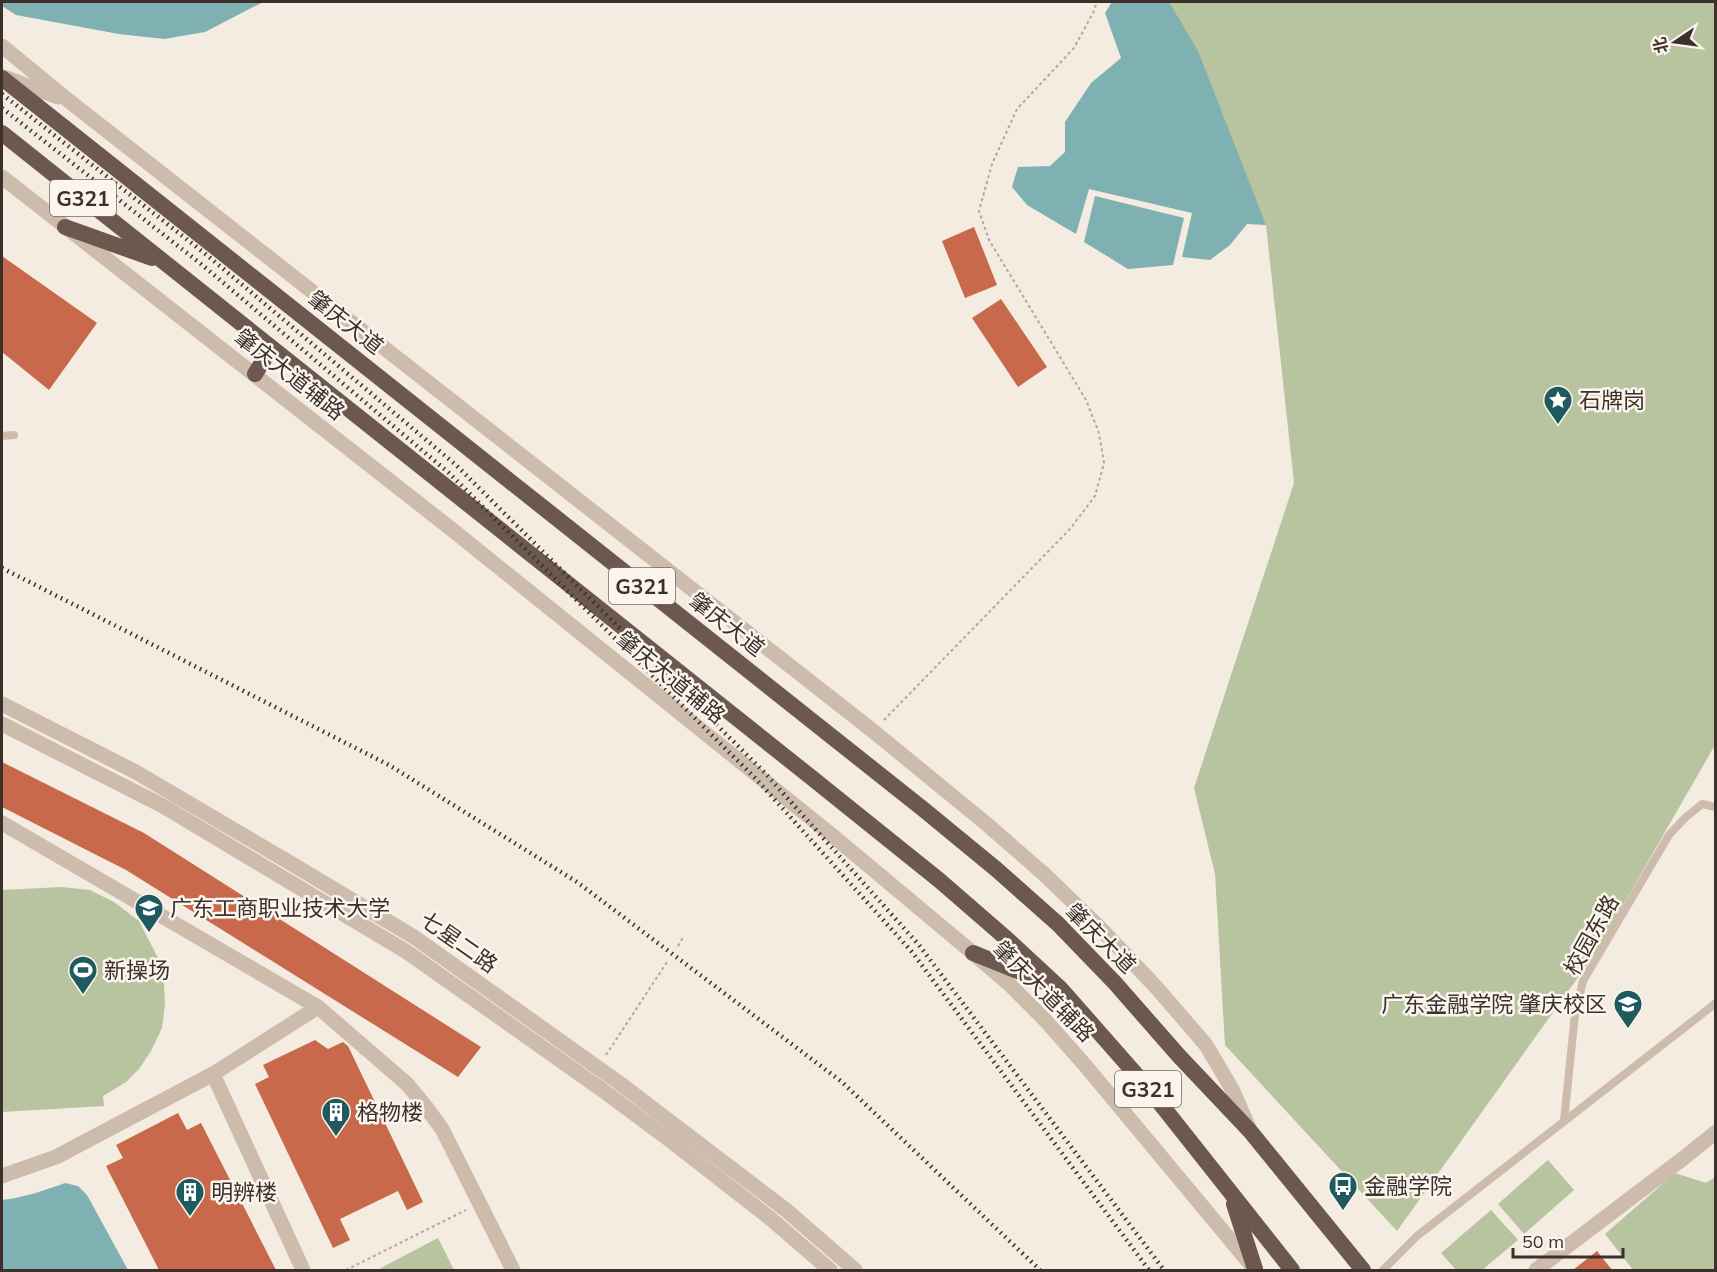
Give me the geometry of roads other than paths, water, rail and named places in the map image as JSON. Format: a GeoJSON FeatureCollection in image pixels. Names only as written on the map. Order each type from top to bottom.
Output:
{"type":"FeatureCollection","features":[{"type":"Feature","properties":{"kind":"highway","name":"肇庆大道"},"geometry":{"type":"LineString","coordinates":[[2,77],[896,787],[996,869],[1058,924],[1115,983],[1179,1056],[1250,1131],[1363,1270]]}},
{"type":"Feature","properties":{"kind":"highway","name":"G321"},"geometry":{"type":"LineString","coordinates":[[2,133],[921,866],[1007,939],[1060,988],[1148,1088],[1292,1270]]}},
{"type":"Feature","properties":{"kind":"highway"},"geometry":{"type":"LineString","coordinates":[[65,227],[164,262]]}},
{"type":"Feature","properties":{"kind":"highway"},"geometry":{"type":"LineString","coordinates":[[255,374],[271,348]]}},
{"type":"Feature","properties":{"kind":"highway"},"geometry":{"type":"LineString","coordinates":[[973,953],[1060,988]]}},
{"type":"Feature","properties":{"kind":"highway"},"geometry":{"type":"LineString","coordinates":[[1231,1195],[1256,1270]]}},
{"type":"Feature","properties":{"kind":"street"},"geometry":{"type":"LineString","coordinates":[[2,46],[69,101],[873,731],[989,826],[1044,875],[1125,954],[1206,1045],[1232,1089],[1250,1131]]}},
{"type":"Feature","properties":{"kind":"street"},"geometry":{"type":"LineString","coordinates":[[2,77],[69,101]]}},
{"type":"Feature","properties":{"kind":"street","name":"肇庆大道辅路"},"geometry":{"type":"LineString","coordinates":[[2,177],[450,528],[973,953],[1024,999],[1084,1064],[1256,1270]]}},
{"type":"Feature","properties":{"kind":"street","name":"七星二路"},"geometry":{"type":"LineString","coordinates":[[2,704],[134,771],[414,937],[597,1067],[786,1210],[855,1270]]}},
{"type":"Feature","properties":{"kind":"street","name":"七星二路"},"geometry":{"type":"LineString","coordinates":[[2,724],[163,806],[407,952],[671,1141],[771,1219],[830,1270]]}},
{"type":"Feature","properties":{"kind":"street"},"geometry":{"type":"LineString","coordinates":[[2,823],[318,1007],[407,1084],[442,1129],[513,1270]]}},
{"type":"Feature","properties":{"kind":"street"},"geometry":{"type":"LineString","coordinates":[[2,1176],[56,1157],[213,1074],[318,1007]]}},
{"type":"Feature","properties":{"kind":"street"},"geometry":{"type":"LineString","coordinates":[[213,1074],[303,1270]]}},
{"type":"Feature","properties":{"kind":"street"},"geometry":{"type":"LineString","coordinates":[[1536,1270],[1716,1132]]}},
{"type":"Feature","properties":{"kind":"lane"},"geometry":{"type":"LineString","coordinates":[[2,436],[14,435]]}},
{"type":"Feature","properties":{"kind":"lane","name":"校园东路"},"geometry":{"type":"LineString","coordinates":[[1564,1121],[1575,1014],[1582,981],[1669,835],[1702,804],[1716,807]]}},
{"type":"Feature","properties":{"kind":"lane"},"geometry":{"type":"LineString","coordinates":[[1383,1270],[1417,1236],[1716,1003]]}},
{"type":"Feature","properties":{"kind":"water"},"geometry":{"type":"Polygon","coordinates":[[[2,2],[263,2],[205,32],[164,39],[119,34],[16,15],[2,6],[2,2]]]}},
{"type":"Feature","properties":{"kind":"water"},"geometry":{"type":"Polygon","coordinates":[[[1112,2],[1169,2],[1198,51],[1266,225],[1247,224],[1230,245],[1210,260],[1182,257],[1192,213],[1089,189],[1076,234],[1027,205],[1012,187],[1018,167],[1050,166],[1065,152],[1065,122],[1091,83],[1121,58],[1105,13],[1112,2]]]}},
{"type":"Feature","properties":{"kind":"water"},"geometry":{"type":"Polygon","coordinates":[[[1095,196],[1184,218],[1173,265],[1128,269],[1084,242],[1095,196]]]}},
{"type":"Feature","properties":{"kind":"water"},"geometry":{"type":"Polygon","coordinates":[[[65,1183],[78,1186],[87,1195],[128,1270],[2,1270],[2,1200],[26,1196],[65,1183]]]}},
{"type":"Feature","properties":{"kind":"railway"},"geometry":{"type":"LineString","coordinates":[[2,94],[208,256],[456,465],[765,773],[919,945],[1164,1270]]}},
{"type":"Feature","properties":{"kind":"railway"},"geometry":{"type":"LineString","coordinates":[[2,108],[201,264],[449,473],[757,780],[912,952],[1149,1270]]}},
{"type":"Feature","properties":{"kind":"railway"},"geometry":{"type":"LineString","coordinates":[[2,568],[389,765],[577,882],[842,1082],[1040,1270]]}},
{"type":"Feature","properties":{"kind":"place","name":"石牌岗"},"geometry":{"type":"Point","coordinates":[1558,426]}},
{"type":"Feature","properties":{"kind":"place","name":"广东工商职业技术大学"},"geometry":{"type":"Point","coordinates":[149,934]}},
{"type":"Feature","properties":{"kind":"place","name":"新操场"},"geometry":{"type":"Point","coordinates":[83,996]}},
{"type":"Feature","properties":{"kind":"place","name":"广东金融学院 肇庆校区"},"geometry":{"type":"Point","coordinates":[1628,1030]}},
{"type":"Feature","properties":{"kind":"place","name":"格物楼"},"geometry":{"type":"Point","coordinates":[336,1138]}},
{"type":"Feature","properties":{"kind":"place","name":"金融学院"},"geometry":{"type":"Point","coordinates":[1343,1212]}},
{"type":"Feature","properties":{"kind":"place","name":"明辨楼"},"geometry":{"type":"Point","coordinates":[190,1218]}}]}
